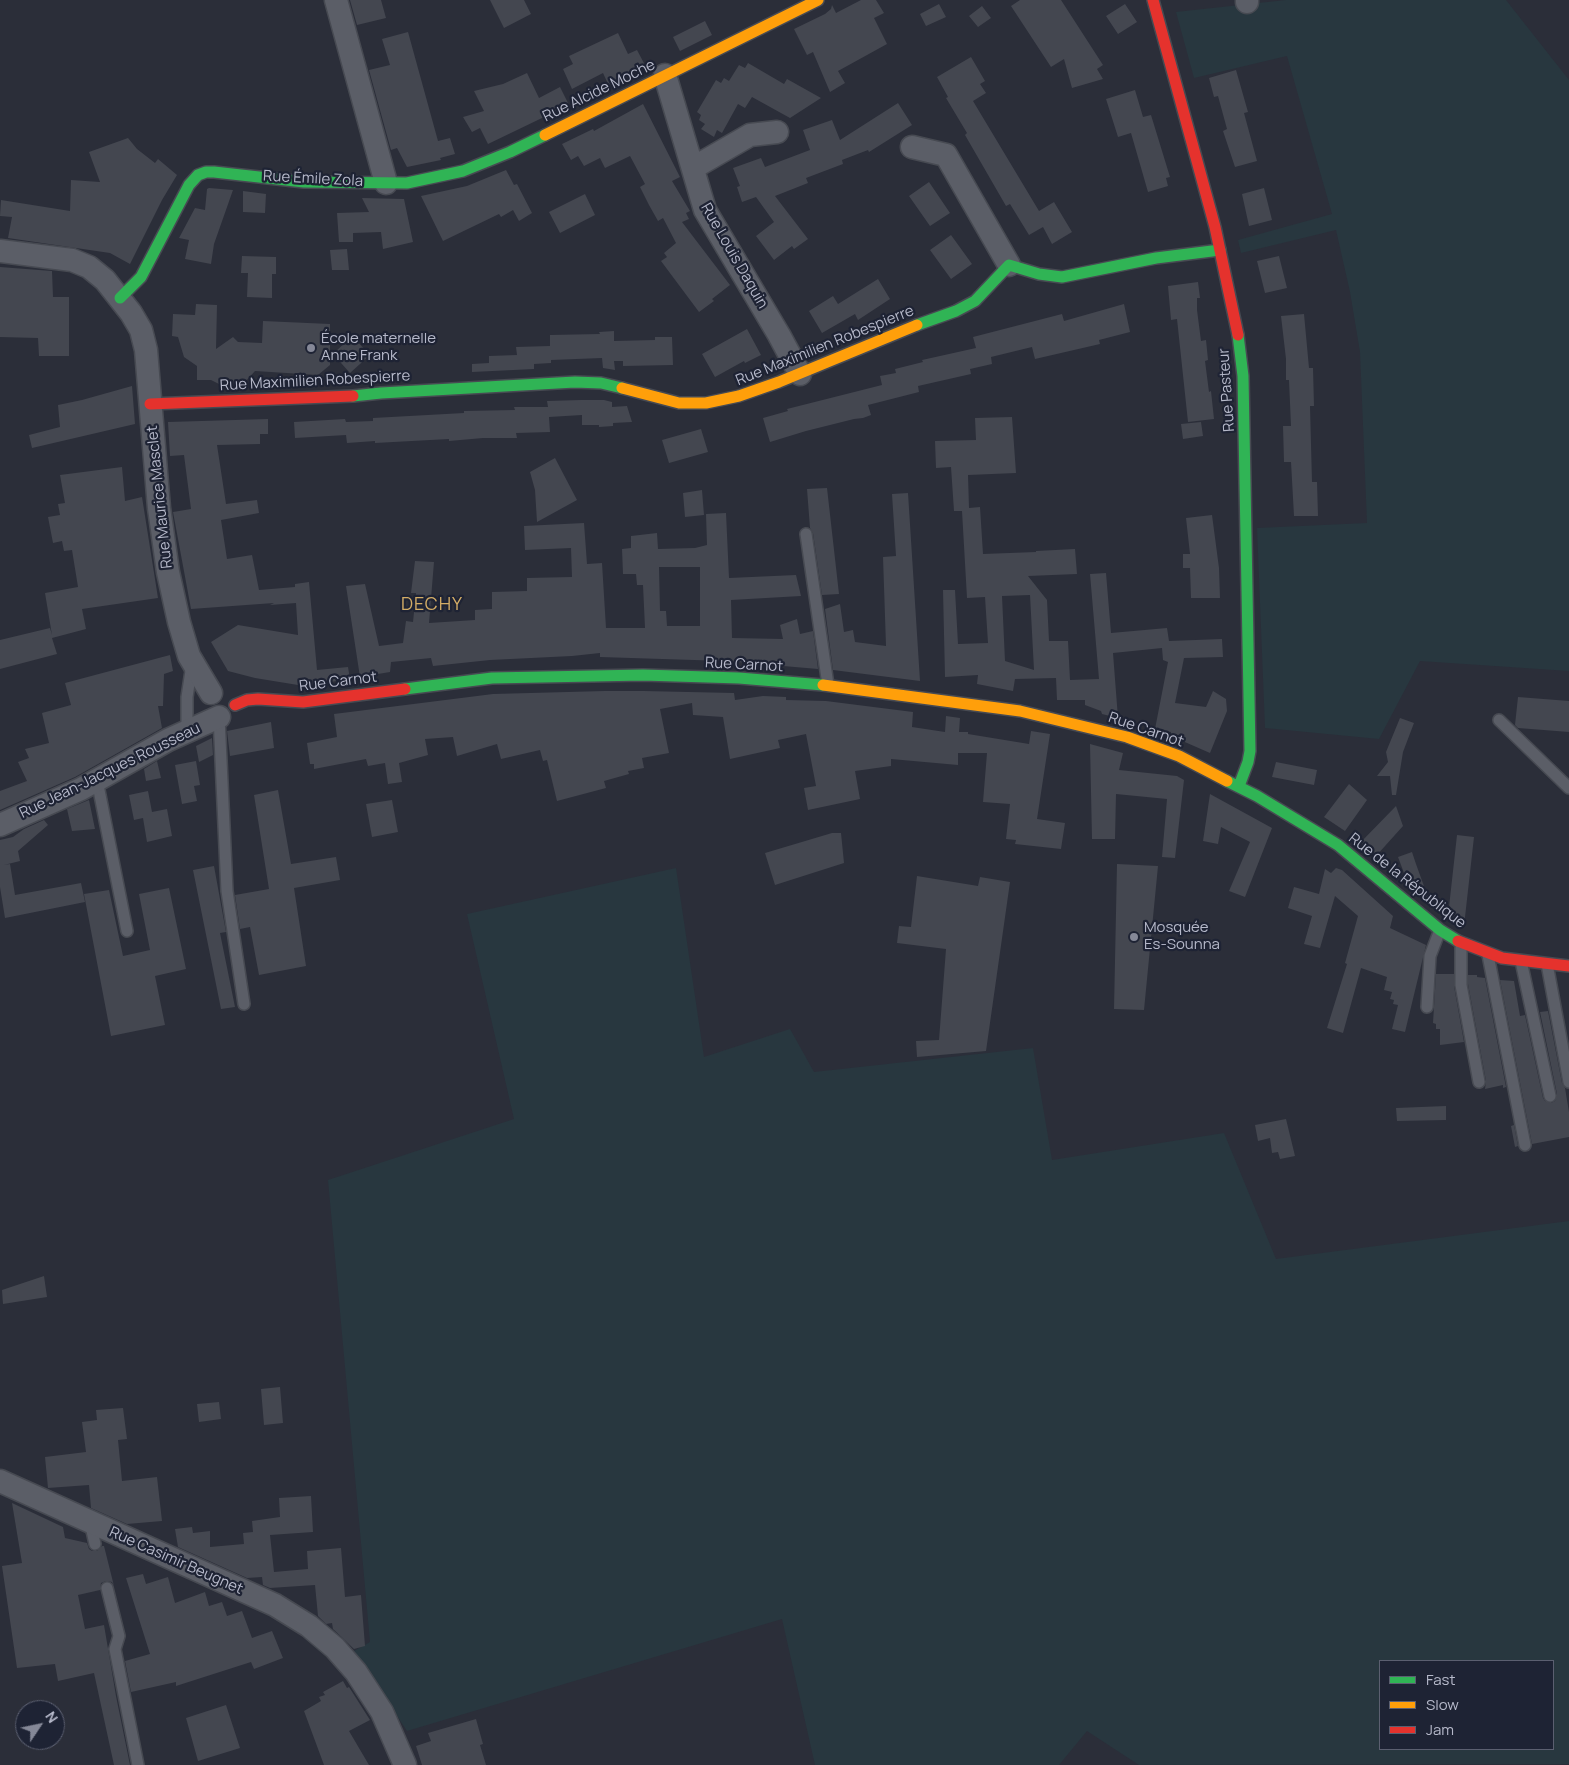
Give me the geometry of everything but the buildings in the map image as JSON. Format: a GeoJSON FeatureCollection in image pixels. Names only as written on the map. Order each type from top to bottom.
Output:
{"type":"FeatureCollection","features":[{"type":"Feature","properties":{"kind":"street","name":"Rue Émile Zola"},"geometry":{"type":"LineString","coordinates":[[120,298],[141,277],[189,185],[198,175],[214,172],[304,182],[386,183],[336,0]]}},
{"type":"Feature","properties":{"kind":"street","name":"Rue Pasteur"},"geometry":{"type":"LineString","coordinates":[[1153,0],[1220,250],[1238,336],[1245,395],[1250,751],[1239,786]]}},
{"type":"Feature","properties":{"kind":"street","name":"Rue Alcide Moche"},"geometry":{"type":"LineString","coordinates":[[386,183],[425,180],[478,165],[510,152],[810,2]]}},
{"type":"Feature","properties":{"kind":"street","name":"Rue Louis Daquin"},"geometry":{"type":"LineString","coordinates":[[666,75],[705,210],[800,374]]}},
{"type":"Feature","properties":{"kind":"street"},"geometry":{"type":"LineString","coordinates":[[693,168],[750,135],[777,132]]}},
{"type":"Feature","properties":{"kind":"street"},"geometry":{"type":"LineString","coordinates":[[912,147],[946,154],[1010,265],[1039,274],[1062,276],[1156,258],[1220,250]]}},
{"type":"Feature","properties":{"kind":"street","name":"Rue Maurice Masclet"},"geometry":{"type":"LineString","coordinates":[[0,251],[80,263],[97,272],[120,298],[144,338],[160,516],[168,572],[179,622],[192,662],[211,694],[219,690],[227,691],[233,697],[227,711]]}},
{"type":"Feature","properties":{"kind":"street","name":"Rue Maximilien Robespierre"},"geometry":{"type":"LineString","coordinates":[[150,404],[356,396],[575,382],[601,383],[668,401],[692,404],[720,401],[800,374],[913,326],[964,307],[986,292],[1010,265]]}},
{"type":"Feature","properties":{"kind":"street","name":"Rue Carnot"},"geometry":{"type":"LineString","coordinates":[[227,711],[247,700],[303,702],[442,683],[511,676],[643,675],[739,678],[828,685],[990,706],[1104,731],[1159,747],[1239,786]]}},
{"type":"Feature","properties":{"kind":"street","name":"Rue Jean-Jacques Rousseau"},"geometry":{"type":"LineString","coordinates":[[0,825],[65,797],[121,765],[227,711]]}},
{"type":"Feature","properties":{"kind":"street","name":"Rue de la République"},"geometry":{"type":"LineString","coordinates":[[1239,786],[1276,806],[1338,845],[1440,930],[1461,943],[1487,954],[1521,961],[1569,966]]}},
{"type":"Feature","properties":{"kind":"street","name":"Rue Casimir Beugnet"},"geometry":{"type":"LineString","coordinates":[[0,1481],[284,1610],[309,1626],[342,1655],[356,1672],[382,1712],[405,1765]]}},
{"type":"Feature","properties":{"kind":"lane"},"geometry":{"type":"LineString","coordinates":[[806,534],[828,685]]}},
{"type":"Feature","properties":{"kind":"lane"},"geometry":{"type":"LineString","coordinates":[[187,731],[186,703],[192,662]]}},
{"type":"Feature","properties":{"kind":"lane"},"geometry":{"type":"LineString","coordinates":[[227,711],[227,891],[244,1004]]}},
{"type":"Feature","properties":{"kind":"lane"},"geometry":{"type":"LineString","coordinates":[[1499,720],[1569,788]]}},
{"type":"Feature","properties":{"kind":"lane"},"geometry":{"type":"LineString","coordinates":[[97,780],[127,931]]}},
{"type":"Feature","properties":{"kind":"lane"},"geometry":{"type":"LineString","coordinates":[[1427,1007],[1430,956],[1440,930]]}},
{"type":"Feature","properties":{"kind":"lane"},"geometry":{"type":"LineString","coordinates":[[1461,943],[1461,985],[1479,1082]]}},
{"type":"Feature","properties":{"kind":"lane"},"geometry":{"type":"LineString","coordinates":[[1487,954],[1525,1145]]}},
{"type":"Feature","properties":{"kind":"lane"},"geometry":{"type":"LineString","coordinates":[[1521,961],[1550,1096]]}},
{"type":"Feature","properties":{"kind":"lane"},"geometry":{"type":"LineString","coordinates":[[1547,964],[1569,1082]]}},
{"type":"Feature","properties":{"kind":"lane"},"geometry":{"type":"LineString","coordinates":[[90,1522],[95,1544]]}},
{"type":"Feature","properties":{"kind":"lane"},"geometry":{"type":"LineString","coordinates":[[107,1588],[119,1636],[115,1649],[138,1765]]}},
{"type":"Feature","properties":{"kind":"shaded area"},"geometry":{"type":"Polygon","coordinates":[[[1286,0],[1506,0],[1569,80],[1569,671],[1420,661],[1379,739],[1265,728],[1257,528],[1367,523],[1360,352],[1350,292],[1336,230],[1241,253],[1238,240],[1332,214],[1287,56],[1194,78],[1176,12],[1286,0]]]}},
{"type":"Feature","properties":{"kind":"shaded area"},"geometry":{"type":"Polygon","coordinates":[[[676,868],[704,1057],[790,1029],[814,1072],[1033,1048],[1052,1160],[1224,1133],[1276,1259],[1569,1221],[1569,1764],[1139,1765],[1087,1731],[1059,1765],[815,1765],[782,1619],[407,1731],[354,1651],[370,1642],[328,1180],[514,1119],[467,914],[676,868]]]}},
{"type":"Feature","properties":{"kind":"traffic: fast"},"geometry":{"type":"LineString","coordinates":[[120,298],[141,277],[189,185],[198,175],[214,172],[304,182],[407,183],[463,171],[545,135]]}},
{"type":"Feature","properties":{"kind":"traffic: fast"},"geometry":{"type":"LineString","coordinates":[[917,325],[956,311],[975,301],[1009,265],[1039,274],[1062,277],[1156,258],[1220,250]]}},
{"type":"Feature","properties":{"kind":"traffic: fast"},"geometry":{"type":"LineString","coordinates":[[1238,335],[1243,376],[1250,751],[1239,786]]}},
{"type":"Feature","properties":{"kind":"traffic: fast"},"geometry":{"type":"LineString","coordinates":[[353,396],[575,382],[601,383],[622,388]]}},
{"type":"Feature","properties":{"kind":"traffic: fast"},"geometry":{"type":"LineString","coordinates":[[405,689],[492,678],[643,675],[739,678],[823,685]]}},
{"type":"Feature","properties":{"kind":"traffic: fast"},"geometry":{"type":"LineString","coordinates":[[1227,781],[1257,796],[1338,845],[1440,930],[1458,941]]}},
{"type":"Feature","properties":{"kind":"traffic: slow"},"geometry":{"type":"LineString","coordinates":[[545,135],[818,0]]}},
{"type":"Feature","properties":{"kind":"traffic: slow"},"geometry":{"type":"LineString","coordinates":[[622,388],[679,403],[706,403],[739,396],[779,382],[917,325]]}},
{"type":"Feature","properties":{"kind":"traffic: slow"},"geometry":{"type":"LineString","coordinates":[[823,685],[1020,711],[1127,737],[1179,756],[1227,781]]}},
{"type":"Feature","properties":{"kind":"traffic: jam"},"geometry":{"type":"LineString","coordinates":[[1153,0],[1215,227],[1238,335]]}},
{"type":"Feature","properties":{"kind":"traffic: jam"},"geometry":{"type":"LineString","coordinates":[[150,404],[353,396]]}},
{"type":"Feature","properties":{"kind":"traffic: jam"},"geometry":{"type":"LineString","coordinates":[[235,705],[247,700],[303,702],[405,689]]}},
{"type":"Feature","properties":{"kind":"traffic: jam"},"geometry":{"type":"LineString","coordinates":[[1458,941],[1502,958],[1569,966]]}},
{"type":"Feature","properties":{"kind":"place","name":"École maternelle Anne Frank"},"geometry":{"type":"Point","coordinates":[311,348]}},
{"type":"Feature","properties":{"kind":"place","name":"Mosquée Es-Sounna"},"geometry":{"type":"Point","coordinates":[1134,937]}},
{"type":"Feature","properties":{"kind":"district","name":"DECHY"},"geometry":{"type":"Point","coordinates":[432,605]}}]}
